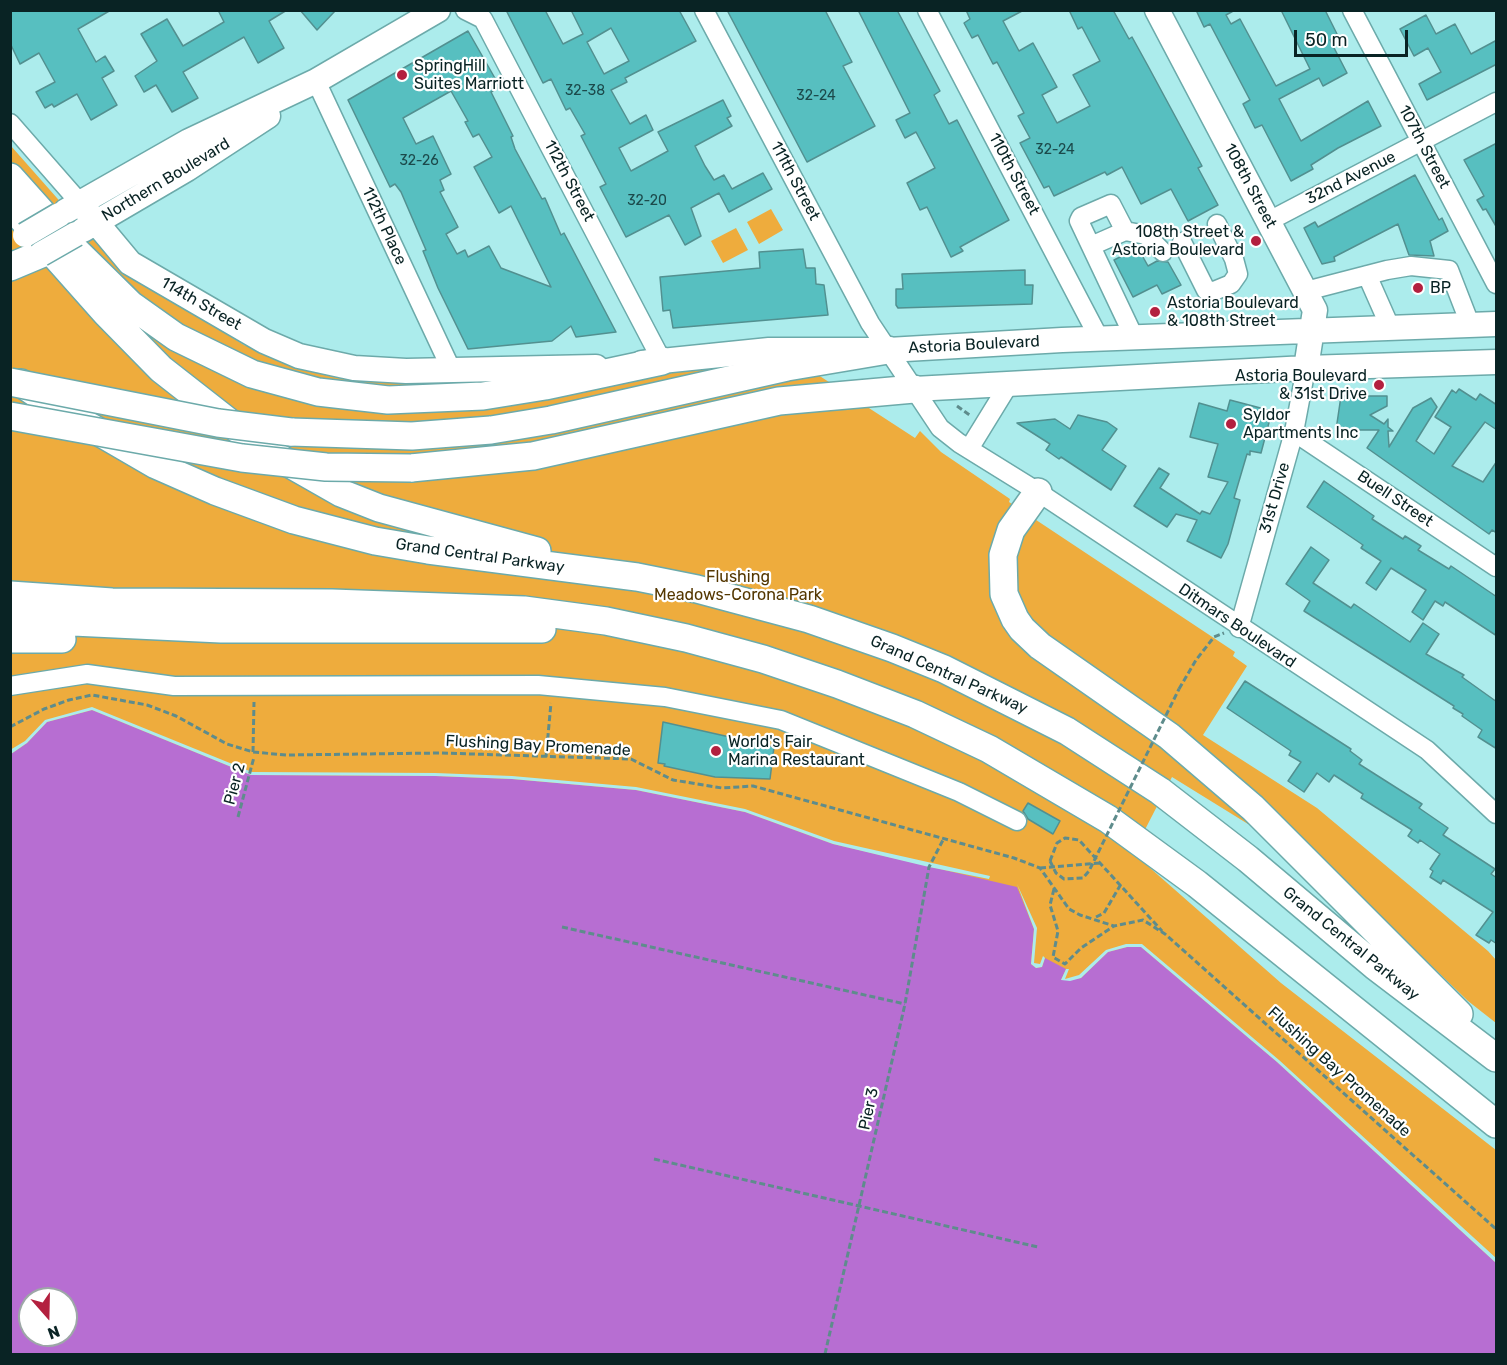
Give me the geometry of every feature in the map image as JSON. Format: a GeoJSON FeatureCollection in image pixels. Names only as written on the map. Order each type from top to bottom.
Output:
{"type":"FeatureCollection","features":[{"type":"Feature","properties":{"kind":"highway"},"geometry":{"type":"LineString","coordinates":[[10,177],[93,270],[153,322],[213,357],[291,386],[360,398],[454,398],[513,392],[662,361]]}},
{"type":"Feature","properties":{"kind":"highway"},"geometry":{"type":"LineString","coordinates":[[10,205],[160,369],[230,426],[288,464],[341,493],[379,508],[637,576]]}},
{"type":"Feature","properties":{"kind":"highway"},"geometry":{"type":"LineString","coordinates":[[10,269],[26,244]]}},
{"type":"Feature","properties":{"kind":"highway"},"geometry":{"type":"LineString","coordinates":[[10,382],[200,419],[291,432],[412,436],[507,428],[787,367],[888,350]]}},
{"type":"Feature","properties":{"kind":"highway","name":"Grand Central Parkway"},"geometry":{"type":"LineString","coordinates":[[10,375],[51,404],[156,465],[206,488],[294,520],[357,536],[428,550],[637,576],[752,603],[864,638],[944,669],[1067,731],[1115,760],[1205,824],[1375,966],[1497,1056]]}},
{"type":"Feature","properties":{"kind":"highway"},"geometry":{"type":"LineString","coordinates":[[10,416],[270,462],[326,467],[411,468],[533,456],[779,401],[914,389]]}},
{"type":"Feature","properties":{"kind":"highway"},"geometry":{"type":"LineString","coordinates":[[10,409],[106,434]]}},
{"type":"Feature","properties":{"kind":"highway"},"geometry":{"type":"LineString","coordinates":[[1038,492],[1011,530],[1003,555],[1004,594],[1018,624],[1040,646],[1169,736],[1253,808],[1429,982],[1497,1056]]}},
{"type":"Feature","properties":{"kind":"highway"},"geometry":{"type":"LineString","coordinates":[[10,594],[90,601],[396,604],[543,612],[606,621],[686,638],[764,659],[837,684],[915,714],[988,749],[1053,784],[1108,819],[1197,884],[1497,1124]]}},
{"type":"Feature","properties":{"kind":"highway"},"geometry":{"type":"LineString","coordinates":[[10,619],[165,627],[276,629]]}},
{"type":"Feature","properties":{"kind":"highway"},"geometry":{"type":"LineString","coordinates":[[10,639],[276,629],[468,627],[576,631],[702,648],[837,684]]}},
{"type":"Feature","properties":{"kind":"main road","name":"Northern Boulevard"},"geometry":{"type":"LineString","coordinates":[[26,244],[85,228],[210,155],[316,81],[438,10]]}},
{"type":"Feature","properties":{"kind":"main road","name":"108th Street"},"geometry":{"type":"LineString","coordinates":[[1157,10],[1315,310],[1306,368]]}},
{"type":"Feature","properties":{"kind":"main road","name":"Northern Boulevard"},"geometry":{"type":"LineString","coordinates":[[26,244],[59,216],[189,141],[316,81]]}},
{"type":"Feature","properties":{"kind":"main road","name":"114th Street"},"geometry":{"type":"LineString","coordinates":[[80,203],[85,228],[130,263],[281,349],[318,361],[354,368],[406,372],[452,371]]}},
{"type":"Feature","properties":{"kind":"main road","name":"Astoria Boulevard"},"geometry":{"type":"LineString","coordinates":[[452,371],[564,368],[769,350],[888,350],[1100,338],[1497,324]]}},
{"type":"Feature","properties":{"kind":"main road"},"geometry":{"type":"LineString","coordinates":[[914,389],[1306,368],[1497,362]]}},
{"type":"Feature","properties":{"kind":"street","name":"112th Street"},"geometry":{"type":"LineString","coordinates":[[465,10],[483,19],[662,361]]}},
{"type":"Feature","properties":{"kind":"street","name":"111th Street"},"geometry":{"type":"LineString","coordinates":[[704,10],[870,323],[888,350]]}},
{"type":"Feature","properties":{"kind":"street","name":"110th Street"},"geometry":{"type":"LineString","coordinates":[[927,10],[1100,338]]}},
{"type":"Feature","properties":{"kind":"street","name":"107th Street"},"geometry":{"type":"LineString","coordinates":[[1352,10],[1497,284]]}},
{"type":"Feature","properties":{"kind":"street","name":"112th Place"},"geometry":{"type":"LineString","coordinates":[[316,81],[452,371]]}},
{"type":"Feature","properties":{"kind":"street","name":"32nd Avenue"},"geometry":{"type":"LineString","coordinates":[[1269,221],[1497,102]]}},
{"type":"Feature","properties":{"kind":"street","name":"114th Street"},"geometry":{"type":"LineString","coordinates":[[10,123],[80,203]]}},
{"type":"Feature","properties":{"kind":"street"},"geometry":{"type":"LineString","coordinates":[[1125,231],[1111,204],[1079,220],[1134,337]]}},
{"type":"Feature","properties":{"kind":"street"},"geometry":{"type":"LineString","coordinates":[[1182,242],[1206,290],[1214,291],[1231,284],[1238,274],[1217,224]]}},
{"type":"Feature","properties":{"kind":"street"},"geometry":{"type":"LineString","coordinates":[[1091,246],[1125,231],[1146,235],[1163,252]]}},
{"type":"Feature","properties":{"kind":"street"},"geometry":{"type":"LineString","coordinates":[[1306,291],[1411,266],[1449,270],[1470,324]]}},
{"type":"Feature","properties":{"kind":"street"},"geometry":{"type":"LineString","coordinates":[[1367,275],[1390,327]]}},
{"type":"Feature","properties":{"kind":"street","name":"Ditmars Boulevard"},"geometry":{"type":"LineString","coordinates":[[888,350],[940,428],[1239,628],[1427,750],[1497,814]]}},
{"type":"Feature","properties":{"kind":"street","name":"31st Drive"},"geometry":{"type":"LineString","coordinates":[[1239,628],[1294,432],[1306,368]]}},
{"type":"Feature","properties":{"kind":"street"},"geometry":{"type":"LineString","coordinates":[[969,449],[1010,384]]}},
{"type":"Feature","properties":{"kind":"street","name":"Buell Street"},"geometry":{"type":"LineString","coordinates":[[1294,432],[1497,567]]}},
{"type":"Feature","properties":{"kind":"street"},"geometry":{"type":"LineString","coordinates":[[10,686],[87,674],[167,686],[552,686],[665,697],[782,720],[959,792],[1017,821]]}},
{"type":"Feature","properties":{"kind":"path"},"geometry":{"type":"LineString","coordinates":[[954,405],[978,420]]}},
{"type":"Feature","properties":{"kind":"path","name":"Flushing Bay Promenade"},"geometry":{"type":"LineString","coordinates":[[1214,637],[1196,660],[1179,689],[1089,871],[1083,878],[1064,879],[1056,873],[1050,861],[1057,843],[1065,838],[1079,840],[1102,863],[1165,934],[1497,1229]]}},
{"type":"Feature","properties":{"kind":"path"},"geometry":{"type":"LineString","coordinates":[[253,752],[254,686]]}},
{"type":"Feature","properties":{"kind":"path"},"geometry":{"type":"LineString","coordinates":[[546,757],[552,686]]}},
{"type":"Feature","properties":{"kind":"path","name":"Flushing Bay Promenade"},"geometry":{"type":"LineString","coordinates":[[10,727],[44,709],[92,695],[147,705],[176,716],[228,744],[253,752],[286,755],[450,753],[631,759],[673,780],[722,788],[753,786],[1014,858],[1040,868]]}},
{"type":"Feature","properties":{"kind":"path","name":"Pier 2"},"geometry":{"type":"LineString","coordinates":[[238,817],[254,758]]}},
{"type":"Feature","properties":{"kind":"path","name":"Pier 3"},"geometry":{"type":"LineString","coordinates":[[825,1354],[905,1004],[929,867],[943,840]]}},
{"type":"Feature","properties":{"kind":"path"},"geometry":{"type":"LineString","coordinates":[[1102,863],[1040,868],[1069,909],[1114,926]]}},
{"type":"Feature","properties":{"kind":"path"},"geometry":{"type":"LineString","coordinates":[[1095,918],[1104,913],[1121,884]]}},
{"type":"Feature","properties":{"kind":"path","name":"Flushing Bay Promenade"},"geometry":{"type":"LineString","coordinates":[[1054,889],[1050,904],[1058,931],[1053,957],[1065,964],[1081,948],[1114,926],[1143,920],[1165,934]]}},
{"type":"Feature","properties":{"kind":"path"},"geometry":{"type":"LineString","coordinates":[[562,927],[905,1004]]}},
{"type":"Feature","properties":{"kind":"path"},"geometry":{"type":"LineString","coordinates":[[654,1159],[1038,1247]]}},
{"type":"Feature","properties":{"kind":"green space","name":"Flushing Meadows-Corona Park"},"geometry":{"type":"Polygon","coordinates":[[[11,146],[118,267],[244,345],[308,371],[343,379],[380,381],[585,384],[792,358],[915,438],[920,431],[941,452],[1010,499],[1009,502],[1235,652],[1233,656],[1247,666],[1203,735],[1317,808],[1488,951],[1496,960],[1496,1023],[1468,1001],[1358,895],[1251,821],[1248,824],[1172,777],[1133,853],[1281,983],[1496,1150],[1496,1354],[11,806],[11,146]]]}},
{"type":"Feature","properties":{"kind":"green space"},"geometry":{"type":"Polygon","coordinates":[[[771,209],[783,230],[759,244],[747,222],[771,209]]]}},
{"type":"Feature","properties":{"kind":"green space"},"geometry":{"type":"Polygon","coordinates":[[[736,228],[748,250],[723,263],[711,241],[736,228]]]}},
{"type":"Feature","properties":{"kind":"shaded area"},"geometry":{"type":"Polygon","coordinates":[[[92,710],[251,775],[435,776],[512,779],[636,790],[745,812],[833,844],[1017,887],[1034,929],[1031,964],[1036,968],[1042,967],[1045,958],[1066,969],[1061,980],[1081,978],[1108,952],[1127,947],[1141,947],[1277,1062],[1496,1263],[1496,1354],[11,1354],[11,754],[27,743],[47,722],[92,710]]]}},
{"type":"Feature","properties":{"kind":"pier"},"geometry":{"type":"Polygon","coordinates":[[[92,707],[252,772],[435,773],[512,776],[636,787],[745,809],[834,841],[990,876],[989,879],[929,867],[833,844],[745,812],[636,790],[512,779],[435,776],[251,775],[92,710],[47,722],[27,743],[11,754],[10,750],[25,741],[45,720],[92,707]]]}},
{"type":"Feature","properties":{"kind":"pier"},"geometry":{"type":"Polygon","coordinates":[[[1017,884],[1037,928],[1034,963],[1040,964],[1043,956],[1045,958],[1042,967],[1036,968],[1031,964],[1034,929],[1017,884]]]}},
{"type":"Feature","properties":{"kind":"pier"},"geometry":{"type":"Polygon","coordinates":[[[1126,944],[1142,944],[1279,1060],[1496,1258],[1496,1263],[1277,1062],[1141,947],[1127,947],[1108,952],[1081,978],[1070,981],[1061,980],[1066,969],[1069,969],[1065,979],[1079,975],[1106,950],[1126,944]]]}},
{"type":"Feature","properties":{"kind":"building"},"geometry":{"type":"Polygon","coordinates":[[[10,10],[111,10],[78,29],[96,62],[105,56],[114,71],[102,78],[117,105],[91,120],[77,94],[54,107],[52,104],[45,108],[36,92],[55,82],[39,53],[20,64],[10,43],[10,10]]]}},
{"type":"Feature","properties":{"kind":"building"},"geometry":{"type":"Polygon","coordinates":[[[218,10],[287,10],[269,21],[284,48],[258,63],[244,37],[183,72],[198,98],[172,112],[156,85],[144,92],[135,76],[157,61],[141,34],[167,19],[183,46],[224,22],[218,10]]]}},
{"type":"Feature","properties":{"kind":"building"},"geometry":{"type":"Polygon","coordinates":[[[300,10],[336,10],[317,30],[300,10]]]}},
{"type":"Feature","properties":{"kind":"building"},"geometry":{"type":"Polygon","coordinates":[[[506,10],[545,10],[563,44],[583,34],[571,10],[679,10],[696,41],[625,78],[627,82],[611,90],[630,124],[646,115],[653,130],[619,148],[631,171],[668,151],[658,132],[723,100],[731,116],[727,118],[732,126],[695,146],[705,166],[714,180],[724,175],[732,189],[763,173],[772,189],[729,212],[719,193],[691,208],[701,236],[685,245],[669,215],[626,237],[600,187],[606,184],[581,136],[585,134],[570,108],[566,110],[551,79],[543,83],[506,10]],[[611,28],[587,42],[604,74],[629,61],[611,28]]]}},
{"type":"Feature","properties":{"kind":"building"},"geometry":{"type":"Polygon","coordinates":[[[727,10],[825,10],[852,62],[843,66],[875,126],[807,162],[727,10]]]}},
{"type":"Feature","properties":{"kind":"building"},"geometry":{"type":"Polygon","coordinates":[[[858,10],[897,10],[940,91],[934,95],[949,124],[957,120],[1009,220],[960,247],[963,251],[951,257],[927,207],[920,210],[907,183],[935,168],[916,132],[905,138],[896,120],[910,113],[858,10]]]}},
{"type":"Feature","properties":{"kind":"building"},"geometry":{"type":"Polygon","coordinates":[[[966,10],[1024,10],[1003,21],[1019,51],[1033,43],[1057,87],[1042,95],[1057,123],[1090,106],[1073,75],[1100,61],[1082,27],[1078,29],[1069,10],[1113,10],[1129,39],[1132,37],[1202,166],[1198,168],[1218,205],[1188,221],[1171,189],[1141,204],[1122,167],[1107,175],[1105,172],[1054,196],[1049,186],[1044,188],[1020,143],[1030,138],[1018,116],[1024,113],[997,62],[993,64],[978,35],[972,38],[964,23],[970,19],[966,10]]]}},
{"type":"Feature","properties":{"kind":"building"},"geometry":{"type":"Polygon","coordinates":[[[1196,10],[1235,10],[1226,15],[1231,24],[1240,19],[1276,86],[1310,69],[1281,10],[1325,10],[1338,36],[1330,40],[1347,73],[1323,86],[1319,78],[1279,99],[1301,141],[1368,101],[1381,126],[1338,148],[1311,165],[1313,169],[1291,181],[1262,125],[1255,128],[1243,104],[1250,100],[1210,24],[1204,27],[1196,10]]]}},
{"type":"Feature","properties":{"kind":"building"},"geometry":{"type":"Polygon","coordinates":[[[1426,15],[1436,34],[1455,24],[1471,54],[1497,40],[1497,64],[1427,100],[1419,84],[1441,72],[1428,48],[1414,56],[1400,29],[1426,15]]]}},
{"type":"Feature","properties":{"kind":"building"},"geometry":{"type":"Polygon","coordinates":[[[468,31],[500,87],[491,92],[513,136],[511,137],[515,149],[542,199],[545,198],[561,235],[564,233],[616,332],[576,337],[571,326],[552,341],[468,349],[438,288],[423,251],[426,250],[401,192],[395,184],[390,187],[348,100],[468,31]],[[451,91],[403,118],[416,144],[433,136],[451,174],[440,180],[444,190],[440,192],[458,227],[446,234],[457,254],[465,250],[468,257],[489,246],[501,268],[551,287],[511,206],[499,213],[474,167],[492,157],[479,134],[473,137],[465,122],[468,121],[451,91]]]}},
{"type":"Feature","properties":{"kind":"building"},"geometry":{"type":"Polygon","coordinates":[[[1497,143],[1497,228],[1486,209],[1483,210],[1477,200],[1484,196],[1464,160],[1497,143]]]}},
{"type":"Feature","properties":{"kind":"building"},"geometry":{"type":"Polygon","coordinates":[[[1415,175],[1439,220],[1442,218],[1448,231],[1430,241],[1434,256],[1409,255],[1398,224],[1334,257],[1335,261],[1322,264],[1304,228],[1315,222],[1318,227],[1415,175]]]}},
{"type":"Feature","properties":{"kind":"building"},"geometry":{"type":"Polygon","coordinates":[[[1138,248],[1148,266],[1157,261],[1168,262],[1181,285],[1162,294],[1157,285],[1133,297],[1114,260],[1138,248]]]}},
{"type":"Feature","properties":{"kind":"building"},"geometry":{"type":"Polygon","coordinates":[[[803,249],[806,268],[815,268],[816,284],[824,285],[828,315],[673,328],[670,310],[663,311],[660,277],[760,268],[759,252],[803,249]]]}},
{"type":"Feature","properties":{"kind":"building"},"geometry":{"type":"Polygon","coordinates":[[[1025,270],[1025,285],[1033,285],[1032,304],[898,308],[896,305],[896,289],[903,289],[902,274],[1025,270]]]}},
{"type":"Feature","properties":{"kind":"building"},"geometry":{"type":"Polygon","coordinates":[[[1459,389],[1476,400],[1480,394],[1497,405],[1497,430],[1485,422],[1452,466],[1483,482],[1497,461],[1497,533],[1492,530],[1489,534],[1367,448],[1379,430],[1336,430],[1341,396],[1387,396],[1387,406],[1370,415],[1384,424],[1388,419],[1388,427],[1393,431],[1388,431],[1389,447],[1413,408],[1431,398],[1437,407],[1416,441],[1434,454],[1451,427],[1435,417],[1452,390],[1456,393],[1459,389]]]}},
{"type":"Feature","properties":{"kind":"building"},"geometry":{"type":"Polygon","coordinates":[[[1230,400],[1272,411],[1261,453],[1250,451],[1250,455],[1247,454],[1234,498],[1240,500],[1228,544],[1221,558],[1187,541],[1197,520],[1176,514],[1167,527],[1134,506],[1159,468],[1169,474],[1160,488],[1200,514],[1202,511],[1210,514],[1228,482],[1208,477],[1218,444],[1190,437],[1199,403],[1227,411],[1230,400]]]}},
{"type":"Feature","properties":{"kind":"building"},"geometry":{"type":"Polygon","coordinates":[[[1078,415],[1107,422],[1117,429],[1102,450],[1126,466],[1111,490],[1061,457],[1059,459],[1046,450],[1050,444],[1017,423],[1055,419],[1070,429],[1078,415]]]}},
{"type":"Feature","properties":{"kind":"building"},"geometry":{"type":"Polygon","coordinates":[[[1324,481],[1374,516],[1372,519],[1403,539],[1405,536],[1421,546],[1418,550],[1449,569],[1451,566],[1497,597],[1497,636],[1445,602],[1443,606],[1435,601],[1423,620],[1412,612],[1426,590],[1391,568],[1376,590],[1366,583],[1381,561],[1361,548],[1363,545],[1307,507],[1324,481]]]}},
{"type":"Feature","properties":{"kind":"building"},"geometry":{"type":"Polygon","coordinates":[[[1311,547],[1329,560],[1313,583],[1351,608],[1354,604],[1410,642],[1423,623],[1439,634],[1426,654],[1464,675],[1462,677],[1497,702],[1497,749],[1478,737],[1482,730],[1462,716],[1463,714],[1453,708],[1454,706],[1304,611],[1310,601],[1286,584],[1311,547]]]}},
{"type":"Feature","properties":{"kind":"building"},"geometry":{"type":"Polygon","coordinates":[[[1245,681],[1351,749],[1350,751],[1362,760],[1359,764],[1422,804],[1419,808],[1448,828],[1443,835],[1495,869],[1491,874],[1497,878],[1497,944],[1491,940],[1489,943],[1476,935],[1493,912],[1443,880],[1441,884],[1430,877],[1433,871],[1430,869],[1440,854],[1420,840],[1418,843],[1408,836],[1412,830],[1361,798],[1363,794],[1334,775],[1329,782],[1317,773],[1304,792],[1288,781],[1301,762],[1289,755],[1291,751],[1227,708],[1245,681]]]}},
{"type":"Feature","properties":{"kind":"building","name":"World's Fair Marina Restaurant"},"geometry":{"type":"Polygon","coordinates":[[[663,722],[774,747],[770,779],[715,777],[658,763],[663,722]]]}},
{"type":"Feature","properties":{"kind":"building"},"geometry":{"type":"Polygon","coordinates":[[[1028,803],[1060,821],[1053,834],[1028,819],[1023,811],[1028,803]]]}},
{"type":"Feature","properties":{"kind":"place","name":"SpringHill Suites Marriott"},"geometry":{"type":"Point","coordinates":[402,75]}},
{"type":"Feature","properties":{"kind":"place","name":"108th Street & Astoria Boulevard"},"geometry":{"type":"Point","coordinates":[1256,241]}},
{"type":"Feature","properties":{"kind":"place","name":"BP"},"geometry":{"type":"Point","coordinates":[1418,288]}},
{"type":"Feature","properties":{"kind":"place","name":"Astoria Boulevard & 108th Street"},"geometry":{"type":"Point","coordinates":[1155,312]}},
{"type":"Feature","properties":{"kind":"place","name":"Astoria Boulevard & 31st Drive"},"geometry":{"type":"Point","coordinates":[1379,385]}},
{"type":"Feature","properties":{"kind":"place","name":"Syldor Apartments Inc"},"geometry":{"type":"Point","coordinates":[1231,424]}},
{"type":"Feature","properties":{"kind":"place","name":"World's Fair Marina Restaurant"},"geometry":{"type":"Point","coordinates":[716,751]}}]}
